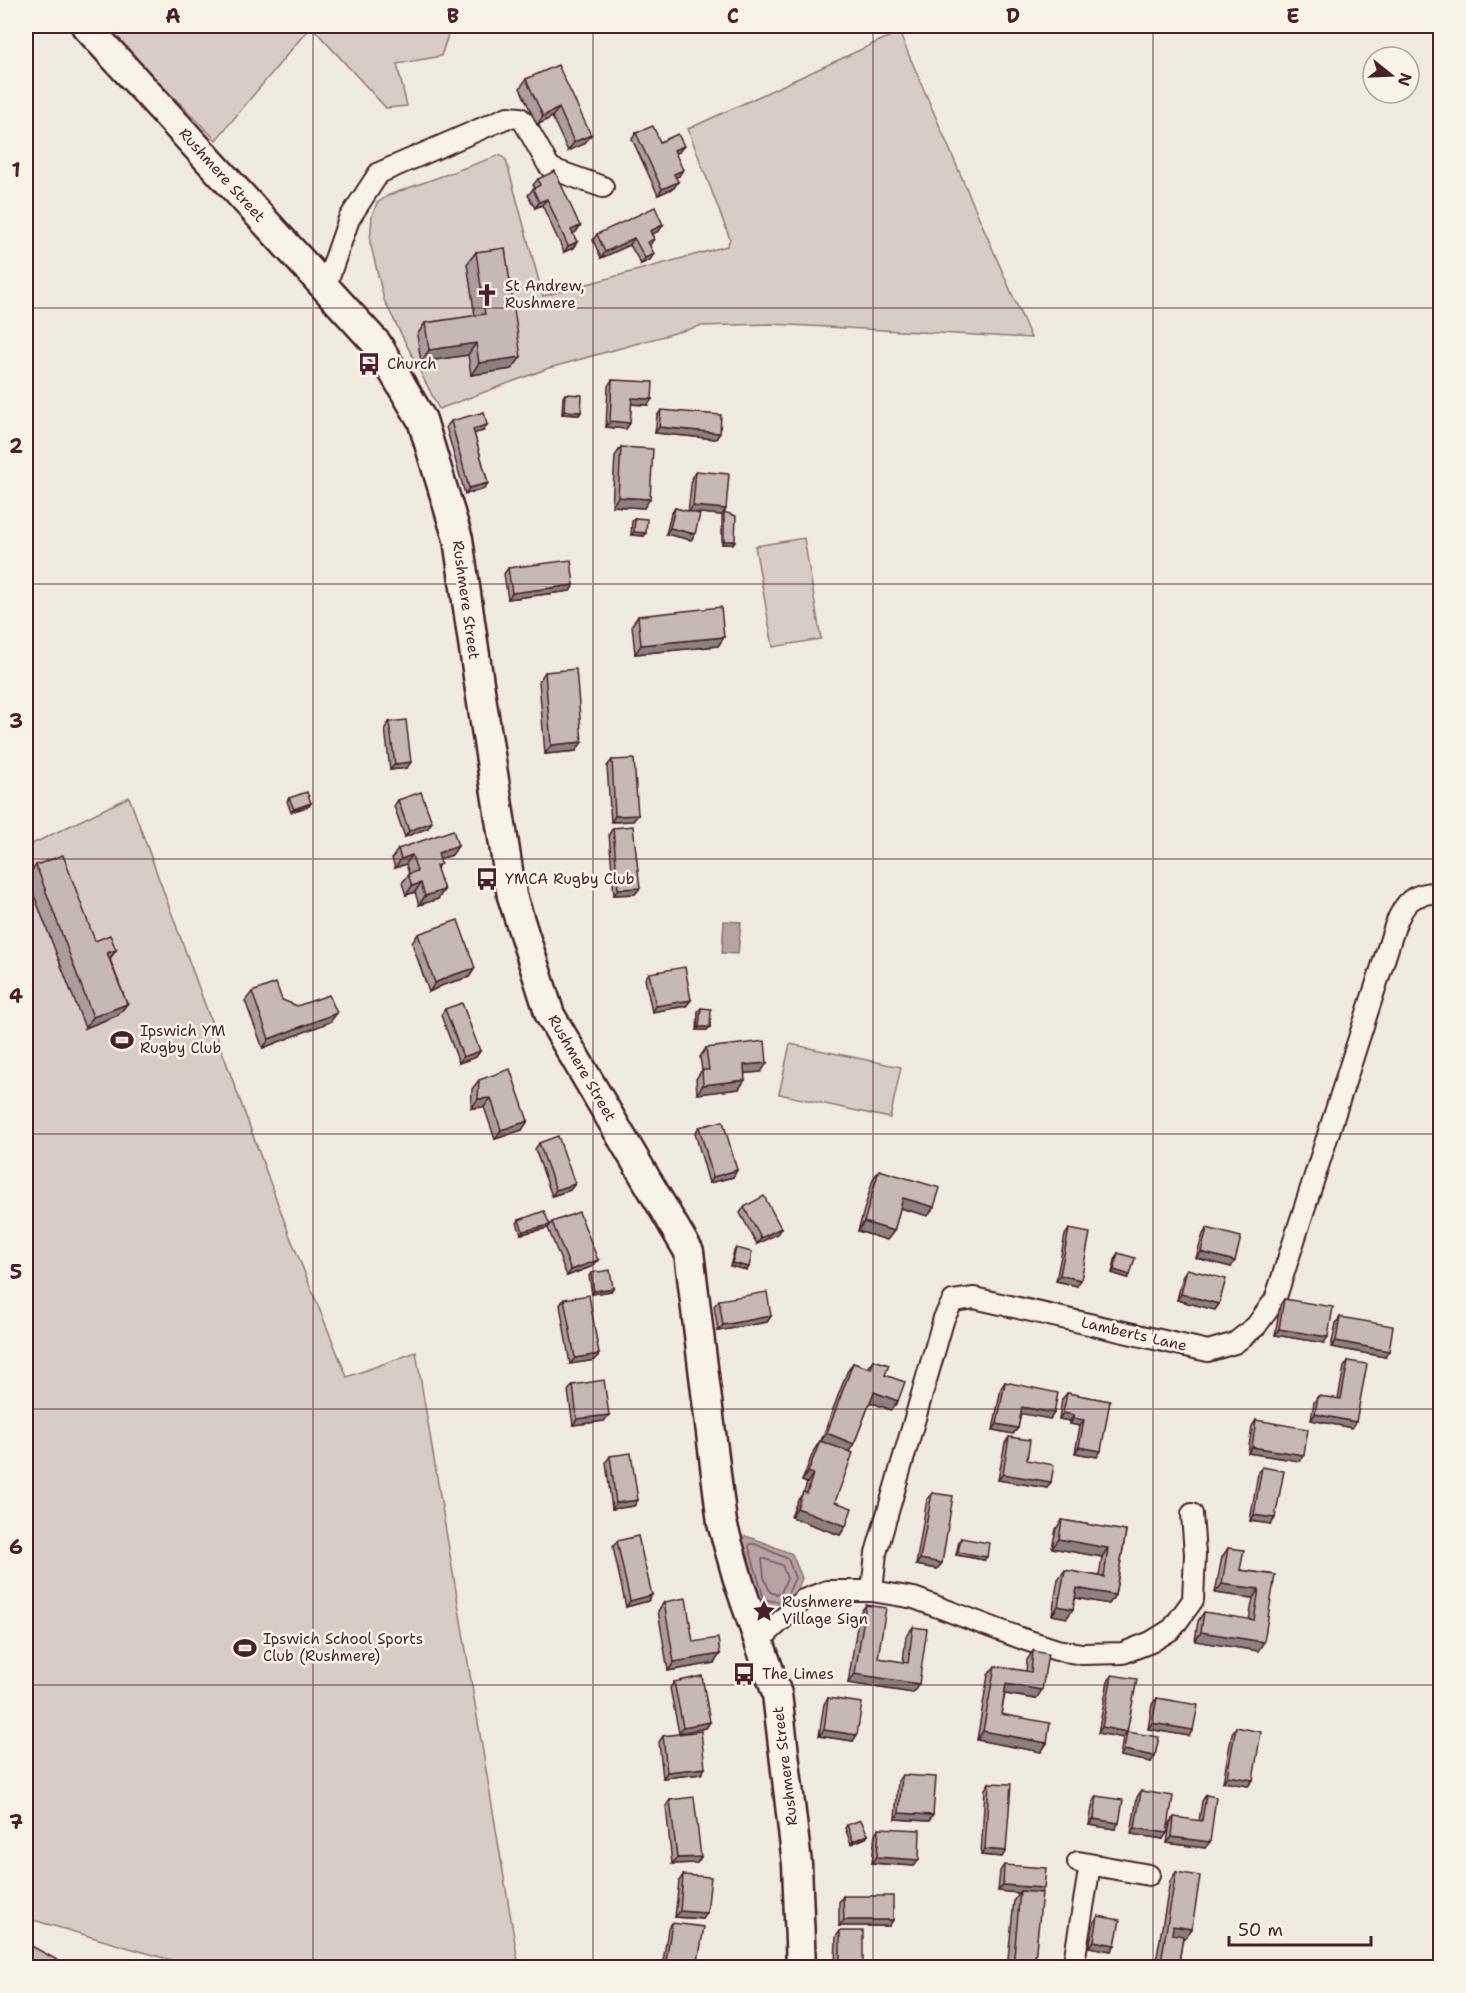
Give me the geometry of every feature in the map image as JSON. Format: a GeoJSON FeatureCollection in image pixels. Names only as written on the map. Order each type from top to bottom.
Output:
{"type":"FeatureCollection","features":[{"type":"Feature","properties":{"kind":"street","name":"Rushmere Street"},"geometry":{"type":"LineString","coordinates":[[86,26],[377,344],[422,420],[458,540],[512,896],[550,1015],[689,1252],[722,1523],[739,1583],[777,1694],[797,1864],[801,1968]]}},
{"type":"Feature","properties":{"kind":"street"},"geometry":{"type":"LineString","coordinates":[[325,288],[349,219],[379,173],[508,117],[520,118],[524,122],[552,169],[603,187]]}},
{"type":"Feature","properties":{"kind":"street","name":"Lamberts Lane"},"geometry":{"type":"LineString","coordinates":[[872,1591],[876,1553],[944,1318],[953,1301],[974,1298],[1208,1351],[1235,1343],[1256,1326],[1275,1300],[1402,908],[1415,897],[1440,893]]}},
{"type":"Feature","properties":{"kind":"street"},"geometry":{"type":"LineString","coordinates":[[759,1641],[803,1600],[827,1591],[872,1591],[914,1598],[1057,1650],[1082,1654],[1123,1653],[1151,1642],[1172,1629],[1192,1600],[1195,1554],[1192,1514]]}},
{"type":"Feature","properties":{"kind":"street"},"geometry":{"type":"LineString","coordinates":[[1073,1968],[1084,1863],[1149,1875]]}},
{"type":"Feature","properties":{"kind":"shaded area"},"geometry":{"type":"Polygon","coordinates":[[[104,26],[311,26],[216,140],[104,26]]]}},
{"type":"Feature","properties":{"kind":"shaded area"},"geometry":{"type":"Polygon","coordinates":[[[311,26],[455,26],[449,32],[441,56],[397,64],[407,106],[386,108],[311,26]]]}},
{"type":"Feature","properties":{"kind":"shaded area"},"geometry":{"type":"Polygon","coordinates":[[[899,32],[1031,338],[772,324],[700,326],[549,368],[439,409],[384,300],[370,242],[372,216],[377,203],[389,195],[500,155],[506,160],[543,296],[727,246],[730,239],[688,129],[899,32]]]}},
{"type":"Feature","properties":{"kind":"shaded area"},"geometry":{"type":"Polygon","coordinates":[[[804,538],[821,639],[773,647],[755,546],[804,538]]]}},
{"type":"Feature","properties":{"kind":"shaded area","name":"Ipswich School Sports Club (Rushmere)"},"geometry":{"type":"Polygon","coordinates":[[[129,797],[289,1234],[347,1377],[416,1352],[519,1967],[195,1967],[26,1918],[26,847],[129,797]]]}},
{"type":"Feature","properties":{"kind":"shaded area"},"geometry":{"type":"Polygon","coordinates":[[[790,1044],[901,1067],[890,1118],[779,1094],[790,1044]]]}},
{"type":"Feature","properties":{"kind":"water"},"geometry":{"type":"Polygon","coordinates":[[[724,921],[741,922],[738,954],[722,953],[724,921]]]}},
{"type":"Feature","properties":{"kind":"water"},"geometry":{"type":"Polygon","coordinates":[[[745,1536],[792,1554],[802,1578],[796,1593],[784,1607],[760,1604],[741,1540],[745,1536]]]}},
{"type":"Feature","properties":{"kind":"building"},"geometry":{"type":"Polygon","coordinates":[[[558,65],[591,135],[574,142],[559,108],[543,116],[526,79],[558,65]]]}},
{"type":"Feature","properties":{"kind":"building"},"geometry":{"type":"Polygon","coordinates":[[[653,126],[660,142],[678,134],[684,146],[674,150],[683,170],[674,174],[678,182],[662,189],[636,133],[653,126]]]}},
{"type":"Feature","properties":{"kind":"building"},"geometry":{"type":"Polygon","coordinates":[[[555,171],[580,226],[571,230],[577,242],[568,246],[547,199],[539,202],[533,189],[540,185],[538,179],[555,171]]]}},
{"type":"Feature","properties":{"kind":"building"},"geometry":{"type":"Polygon","coordinates":[[[655,207],[663,225],[650,231],[654,239],[648,242],[654,254],[645,258],[634,238],[605,252],[597,234],[655,207]]]}},
{"type":"Feature","properties":{"kind":"building","name":"St Andrew, Rushmere"},"geometry":{"type":"Polygon","coordinates":[[[505,248],[521,357],[479,363],[476,343],[429,350],[425,323],[485,314],[476,252],[505,248]]]}},
{"type":"Feature","properties":{"kind":"building"},"geometry":{"type":"Polygon","coordinates":[[[612,380],[653,382],[652,399],[632,398],[630,423],[610,421],[612,380]]]}},
{"type":"Feature","properties":{"kind":"building"},"geometry":{"type":"Polygon","coordinates":[[[565,394],[582,395],[581,412],[564,411],[565,394]]]}},
{"type":"Feature","properties":{"kind":"building"},"geometry":{"type":"Polygon","coordinates":[[[661,410],[721,415],[720,433],[659,427],[661,410]]]}},
{"type":"Feature","properties":{"kind":"building"},"geometry":{"type":"Polygon","coordinates":[[[484,412],[487,425],[473,429],[488,483],[469,488],[451,421],[484,412]]]}},
{"type":"Feature","properties":{"kind":"building"},"geometry":{"type":"Polygon","coordinates":[[[621,447],[653,449],[650,499],[618,497],[621,447]]]}},
{"type":"Feature","properties":{"kind":"building"},"geometry":{"type":"Polygon","coordinates":[[[696,471],[729,474],[726,509],[693,506],[696,471]]]}},
{"type":"Feature","properties":{"kind":"building"},"geometry":{"type":"Polygon","coordinates":[[[675,508],[700,514],[695,534],[670,528],[675,508]]]}},
{"type":"Feature","properties":{"kind":"building"},"geometry":{"type":"Polygon","coordinates":[[[724,512],[736,516],[735,541],[724,541],[724,512]]]}},
{"type":"Feature","properties":{"kind":"building"},"geometry":{"type":"Polygon","coordinates":[[[635,518],[647,519],[646,533],[634,532],[635,518]]]}},
{"type":"Feature","properties":{"kind":"building"},"geometry":{"type":"Polygon","coordinates":[[[571,560],[574,585],[512,593],[508,568],[571,560]]]}},
{"type":"Feature","properties":{"kind":"building"},"geometry":{"type":"Polygon","coordinates":[[[721,607],[724,637],[641,645],[638,616],[721,607]]]}},
{"type":"Feature","properties":{"kind":"building"},"geometry":{"type":"Polygon","coordinates":[[[576,669],[582,742],[551,745],[545,672],[576,669]]]}},
{"type":"Feature","properties":{"kind":"building"},"geometry":{"type":"Polygon","coordinates":[[[406,720],[411,762],[395,764],[389,722],[406,720]]]}},
{"type":"Feature","properties":{"kind":"building"},"geometry":{"type":"Polygon","coordinates":[[[634,759],[638,815],[615,816],[612,760],[634,759]]]}},
{"type":"Feature","properties":{"kind":"building"},"geometry":{"type":"Polygon","coordinates":[[[307,792],[311,803],[294,809],[289,798],[307,792]]]}},
{"type":"Feature","properties":{"kind":"building"},"geometry":{"type":"Polygon","coordinates":[[[421,792],[432,822],[409,831],[398,800],[421,792]]]}},
{"type":"Feature","properties":{"kind":"building"},"geometry":{"type":"Polygon","coordinates":[[[633,826],[640,888],[618,889],[613,828],[633,826]]]}},
{"type":"Feature","properties":{"kind":"building"},"geometry":{"type":"Polygon","coordinates":[[[453,830],[458,846],[438,853],[441,864],[436,866],[444,890],[425,896],[421,883],[412,886],[408,874],[417,871],[412,855],[401,859],[398,849],[453,830]]]}},
{"type":"Feature","properties":{"kind":"building"},"geometry":{"type":"Polygon","coordinates":[[[63,855],[95,941],[110,935],[116,950],[107,953],[127,1004],[93,1017],[36,865],[63,855]]]}},
{"type":"Feature","properties":{"kind":"building"},"geometry":{"type":"Polygon","coordinates":[[[458,920],[475,968],[435,983],[418,934],[458,920]]]}},
{"type":"Feature","properties":{"kind":"building"},"geometry":{"type":"Polygon","coordinates":[[[685,967],[691,1000],[656,1006],[649,973],[685,967]]]}},
{"type":"Feature","properties":{"kind":"building"},"geometry":{"type":"Polygon","coordinates":[[[276,983],[282,1000],[297,1006],[329,995],[337,1013],[269,1039],[252,992],[276,983]]]}},
{"type":"Feature","properties":{"kind":"building"},"geometry":{"type":"Polygon","coordinates":[[[462,1003],[480,1051],[463,1057],[445,1009],[462,1003]]]}},
{"type":"Feature","properties":{"kind":"building"},"geometry":{"type":"Polygon","coordinates":[[[701,1008],[711,1009],[710,1027],[699,1027],[701,1008]]]}},
{"type":"Feature","properties":{"kind":"building"},"geometry":{"type":"Polygon","coordinates":[[[765,1041],[767,1063],[744,1065],[745,1080],[703,1085],[702,1070],[709,1070],[706,1048],[765,1041]]]}},
{"type":"Feature","properties":{"kind":"building"},"geometry":{"type":"Polygon","coordinates":[[[510,1069],[528,1121],[501,1130],[491,1098],[478,1099],[479,1080],[510,1069]]]}},
{"type":"Feature","properties":{"kind":"building"},"geometry":{"type":"Polygon","coordinates":[[[723,1121],[737,1170],[713,1177],[699,1127],[723,1121]]]}},
{"type":"Feature","properties":{"kind":"building"},"geometry":{"type":"Polygon","coordinates":[[[558,1136],[575,1184],[556,1190],[539,1143],[558,1136]]]}},
{"type":"Feature","properties":{"kind":"building"},"geometry":{"type":"Polygon","coordinates":[[[879,1170],[940,1188],[934,1207],[903,1198],[894,1231],[864,1222],[879,1170]]]}},
{"type":"Feature","properties":{"kind":"building"},"geometry":{"type":"Polygon","coordinates":[[[764,1196],[781,1228],[761,1238],[744,1207],[764,1196]]]}},
{"type":"Feature","properties":{"kind":"building"},"geometry":{"type":"Polygon","coordinates":[[[544,1211],[550,1225],[523,1231],[519,1220],[544,1211]]]}},
{"type":"Feature","properties":{"kind":"building"},"geometry":{"type":"Polygon","coordinates":[[[579,1212],[598,1260],[571,1270],[552,1222],[579,1212]]]}},
{"type":"Feature","properties":{"kind":"building"},"geometry":{"type":"Polygon","coordinates":[[[1207,1228],[1241,1237],[1235,1261],[1201,1252],[1207,1228]]]}},
{"type":"Feature","properties":{"kind":"building"},"geometry":{"type":"Polygon","coordinates":[[[1069,1229],[1090,1233],[1081,1280],[1060,1275],[1069,1229]]]}},
{"type":"Feature","properties":{"kind":"building"},"geometry":{"type":"Polygon","coordinates":[[[736,1248],[752,1252],[749,1267],[732,1263],[736,1248]]]}},
{"type":"Feature","properties":{"kind":"building"},"geometry":{"type":"Polygon","coordinates":[[[1118,1253],[1135,1258],[1130,1275],[1114,1270],[1118,1253]]]}},
{"type":"Feature","properties":{"kind":"building"},"geometry":{"type":"Polygon","coordinates":[[[1187,1269],[1226,1279],[1219,1304],[1181,1294],[1187,1269]]]}},
{"type":"Feature","properties":{"kind":"building"},"geometry":{"type":"Polygon","coordinates":[[[610,1270],[613,1288],[594,1291],[591,1273],[610,1270]]]}},
{"type":"Feature","properties":{"kind":"building"},"geometry":{"type":"Polygon","coordinates":[[[767,1292],[771,1316],[723,1325],[719,1300],[767,1292]]]}},
{"type":"Feature","properties":{"kind":"building"},"geometry":{"type":"Polygon","coordinates":[[[589,1295],[599,1354],[575,1358],[564,1299],[589,1295]]]}},
{"type":"Feature","properties":{"kind":"building"},"geometry":{"type":"Polygon","coordinates":[[[1284,1299],[1333,1307],[1328,1337],[1279,1329],[1284,1299]]]}},
{"type":"Feature","properties":{"kind":"building"},"geometry":{"type":"Polygon","coordinates":[[[1340,1317],[1393,1326],[1389,1351],[1336,1341],[1340,1317]]]}},
{"type":"Feature","properties":{"kind":"building"},"geometry":{"type":"Polygon","coordinates":[[[874,1360],[889,1365],[885,1375],[905,1382],[898,1401],[874,1392],[854,1444],[827,1433],[853,1363],[871,1369],[874,1360]]]}},
{"type":"Feature","properties":{"kind":"building"},"geometry":{"type":"Polygon","coordinates":[[[1348,1361],[1367,1364],[1356,1422],[1315,1414],[1318,1396],[1341,1399],[1348,1361]]]}},
{"type":"Feature","properties":{"kind":"building"},"geometry":{"type":"Polygon","coordinates":[[[604,1380],[609,1415],[577,1419],[573,1385],[604,1380]]]}},
{"type":"Feature","properties":{"kind":"building"},"geometry":{"type":"Polygon","coordinates":[[[1005,1382],[1058,1393],[1054,1413],[1022,1407],[1018,1428],[997,1424],[1005,1382]]]}},
{"type":"Feature","properties":{"kind":"building"},"geometry":{"type":"Polygon","coordinates":[[[1067,1393],[1110,1401],[1101,1451],[1079,1447],[1084,1420],[1063,1413],[1067,1393]]]}},
{"type":"Feature","properties":{"kind":"building"},"geometry":{"type":"Polygon","coordinates":[[[1256,1420],[1308,1429],[1304,1455],[1252,1447],[1256,1420]]]}},
{"type":"Feature","properties":{"kind":"building"},"geometry":{"type":"Polygon","coordinates":[[[1009,1437],[1030,1440],[1027,1460],[1054,1465],[1051,1482],[1003,1474],[1009,1437]]]}},
{"type":"Feature","properties":{"kind":"building"},"geometry":{"type":"Polygon","coordinates":[[[820,1441],[853,1453],[835,1502],[852,1508],[846,1526],[797,1508],[803,1492],[807,1493],[813,1474],[808,1472],[820,1441]]]}},
{"type":"Feature","properties":{"kind":"building"},"geometry":{"type":"Polygon","coordinates":[[[631,1453],[638,1500],[616,1503],[610,1456],[631,1453]]]}},
{"type":"Feature","properties":{"kind":"building"},"geometry":{"type":"Polygon","coordinates":[[[1262,1467],[1284,1471],[1275,1518],[1254,1515],[1262,1467]]]}},
{"type":"Feature","properties":{"kind":"building"},"geometry":{"type":"Polygon","coordinates":[[[932,1493],[953,1496],[942,1563],[920,1559],[932,1493]]]}},
{"type":"Feature","properties":{"kind":"building"},"geometry":{"type":"Polygon","coordinates":[[[1062,1520],[1126,1531],[1115,1595],[1077,1588],[1073,1609],[1058,1606],[1065,1570],[1104,1577],[1108,1548],[1059,1539],[1062,1520]]]}},
{"type":"Feature","properties":{"kind":"building"},"geometry":{"type":"Polygon","coordinates":[[[638,1536],[652,1595],[630,1601],[617,1541],[638,1536]]]}},
{"type":"Feature","properties":{"kind":"building"},"geometry":{"type":"Polygon","coordinates":[[[961,1538],[989,1543],[987,1557],[958,1552],[961,1538]]]}},
{"type":"Feature","properties":{"kind":"building"},"geometry":{"type":"Polygon","coordinates":[[[1228,1548],[1244,1550],[1240,1570],[1275,1575],[1264,1642],[1201,1632],[1204,1612],[1254,1620],[1259,1589],[1222,1584],[1228,1548]]]}},
{"type":"Feature","properties":{"kind":"building"},"geometry":{"type":"Polygon","coordinates":[[[686,1598],[693,1642],[718,1638],[720,1654],[674,1662],[664,1602],[686,1598]]]}},
{"type":"Feature","properties":{"kind":"building"},"geometry":{"type":"Polygon","coordinates":[[[866,1605],[886,1608],[878,1658],[908,1663],[913,1627],[927,1629],[919,1684],[855,1674],[866,1605]]]}},
{"type":"Feature","properties":{"kind":"building"},"geometry":{"type":"Polygon","coordinates":[[[1033,1651],[1048,1654],[1042,1690],[1006,1684],[1001,1714],[1050,1723],[1047,1743],[983,1731],[995,1666],[1031,1672],[1033,1651]]]}},
{"type":"Feature","properties":{"kind":"building"},"geometry":{"type":"Polygon","coordinates":[[[1112,1675],[1137,1679],[1127,1732],[1102,1727],[1112,1675]]]}},
{"type":"Feature","properties":{"kind":"building"},"geometry":{"type":"Polygon","coordinates":[[[702,1676],[710,1722],[683,1727],[674,1682],[702,1676]]]}},
{"type":"Feature","properties":{"kind":"building"},"geometry":{"type":"Polygon","coordinates":[[[828,1698],[862,1703],[857,1735],[824,1730],[828,1698]]]}},
{"type":"Feature","properties":{"kind":"building"},"geometry":{"type":"Polygon","coordinates":[[[1157,1698],[1198,1705],[1193,1730],[1152,1723],[1157,1698]]]}},
{"type":"Feature","properties":{"kind":"building"},"geometry":{"type":"Polygon","coordinates":[[[1236,1727],[1261,1732],[1253,1780],[1227,1776],[1236,1727]]]}},
{"type":"Feature","properties":{"kind":"building"},"geometry":{"type":"Polygon","coordinates":[[[701,1731],[705,1768],[667,1772],[663,1736],[701,1731]]]}},
{"type":"Feature","properties":{"kind":"building"},"geometry":{"type":"Polygon","coordinates":[[[1127,1732],[1159,1737],[1155,1756],[1124,1750],[1127,1732]]]}},
{"type":"Feature","properties":{"kind":"building"},"geometry":{"type":"Polygon","coordinates":[[[902,1775],[936,1777],[933,1815],[899,1813],[902,1775]]]}},
{"type":"Feature","properties":{"kind":"building"},"geometry":{"type":"Polygon","coordinates":[[[989,1783],[1011,1784],[1006,1851],[985,1849],[989,1783]]]}},
{"type":"Feature","properties":{"kind":"building"},"geometry":{"type":"Polygon","coordinates":[[[1141,1791],[1173,1796],[1167,1833],[1135,1828],[1141,1791]]]}},
{"type":"Feature","properties":{"kind":"building"},"geometry":{"type":"Polygon","coordinates":[[[1206,1795],[1216,1797],[1210,1842],[1172,1837],[1174,1817],[1202,1821],[1206,1795]]]}},
{"type":"Feature","properties":{"kind":"building"},"geometry":{"type":"Polygon","coordinates":[[[1097,1796],[1123,1800],[1119,1823],[1094,1819],[1097,1796]]]}},
{"type":"Feature","properties":{"kind":"building"},"geometry":{"type":"Polygon","coordinates":[[[694,1797],[701,1857],[677,1858],[670,1800],[694,1797]]]}},
{"type":"Feature","properties":{"kind":"building"},"geometry":{"type":"Polygon","coordinates":[[[861,1820],[868,1835],[853,1841],[847,1825],[861,1820]]]}},
{"type":"Feature","properties":{"kind":"building"},"geometry":{"type":"Polygon","coordinates":[[[879,1828],[920,1830],[919,1860],[877,1857],[879,1828]]]}},
{"type":"Feature","properties":{"kind":"building"},"geometry":{"type":"Polygon","coordinates":[[[1004,1865],[1046,1868],[1044,1888],[1003,1885],[1004,1865]]]}},
{"type":"Feature","properties":{"kind":"building"},"geometry":{"type":"Polygon","coordinates":[[[1176,1872],[1200,1876],[1192,1929],[1173,1926],[1172,1934],[1183,1936],[1178,1968],[1160,1968],[1176,1872]]]}},
{"type":"Feature","properties":{"kind":"building"},"geometry":{"type":"Polygon","coordinates":[[[683,1875],[711,1877],[707,1913],[680,1911],[683,1875]]]}},
{"type":"Feature","properties":{"kind":"building"},"geometry":{"type":"Polygon","coordinates":[[[1020,1891],[1042,1893],[1034,1968],[1013,1968],[1020,1891]]]}},
{"type":"Feature","properties":{"kind":"building"},"geometry":{"type":"Polygon","coordinates":[[[843,1896],[893,1896],[893,1920],[844,1920],[843,1896]]]}},
{"type":"Feature","properties":{"kind":"building"},"geometry":{"type":"Polygon","coordinates":[[[1098,1916],[1120,1920],[1115,1945],[1094,1941],[1098,1916]]]}},
{"type":"Feature","properties":{"kind":"building"},"geometry":{"type":"Polygon","coordinates":[[[672,1923],[704,1927],[697,1968],[665,1968],[672,1923]]]}},
{"type":"Feature","properties":{"kind":"building"},"geometry":{"type":"Polygon","coordinates":[[[840,1931],[863,1931],[863,1968],[840,1968],[840,1931]]]}},
{"type":"Feature","properties":{"kind":"building"},"geometry":{"type":"Polygon","coordinates":[[[26,1943],[61,1962],[58,1968],[26,1968],[26,1943]]]}},
{"type":"Feature","properties":{"kind":"place","name":"St Andrew, Rushmere"},"geometry":{"type":"Point","coordinates":[487,295]}},
{"type":"Feature","properties":{"kind":"place","name":"Church"},"geometry":{"type":"Point","coordinates":[369,364]}},
{"type":"Feature","properties":{"kind":"place","name":"YMCA Rugby Club"},"geometry":{"type":"Point","coordinates":[487,879]}},
{"type":"Feature","properties":{"kind":"place","name":"Ipswich YM Rugby Club"},"geometry":{"type":"Point","coordinates":[122,1040]}},
{"type":"Feature","properties":{"kind":"place","name":"Rushmere Village Sign"},"geometry":{"type":"Point","coordinates":[764,1611]}},
{"type":"Feature","properties":{"kind":"place","name":"Ipswich School Sports Club (Rushmere)"},"geometry":{"type":"Point","coordinates":[245,1648]}},
{"type":"Feature","properties":{"kind":"place","name":"The Limes"},"geometry":{"type":"Point","coordinates":[744,1674]}}]}
